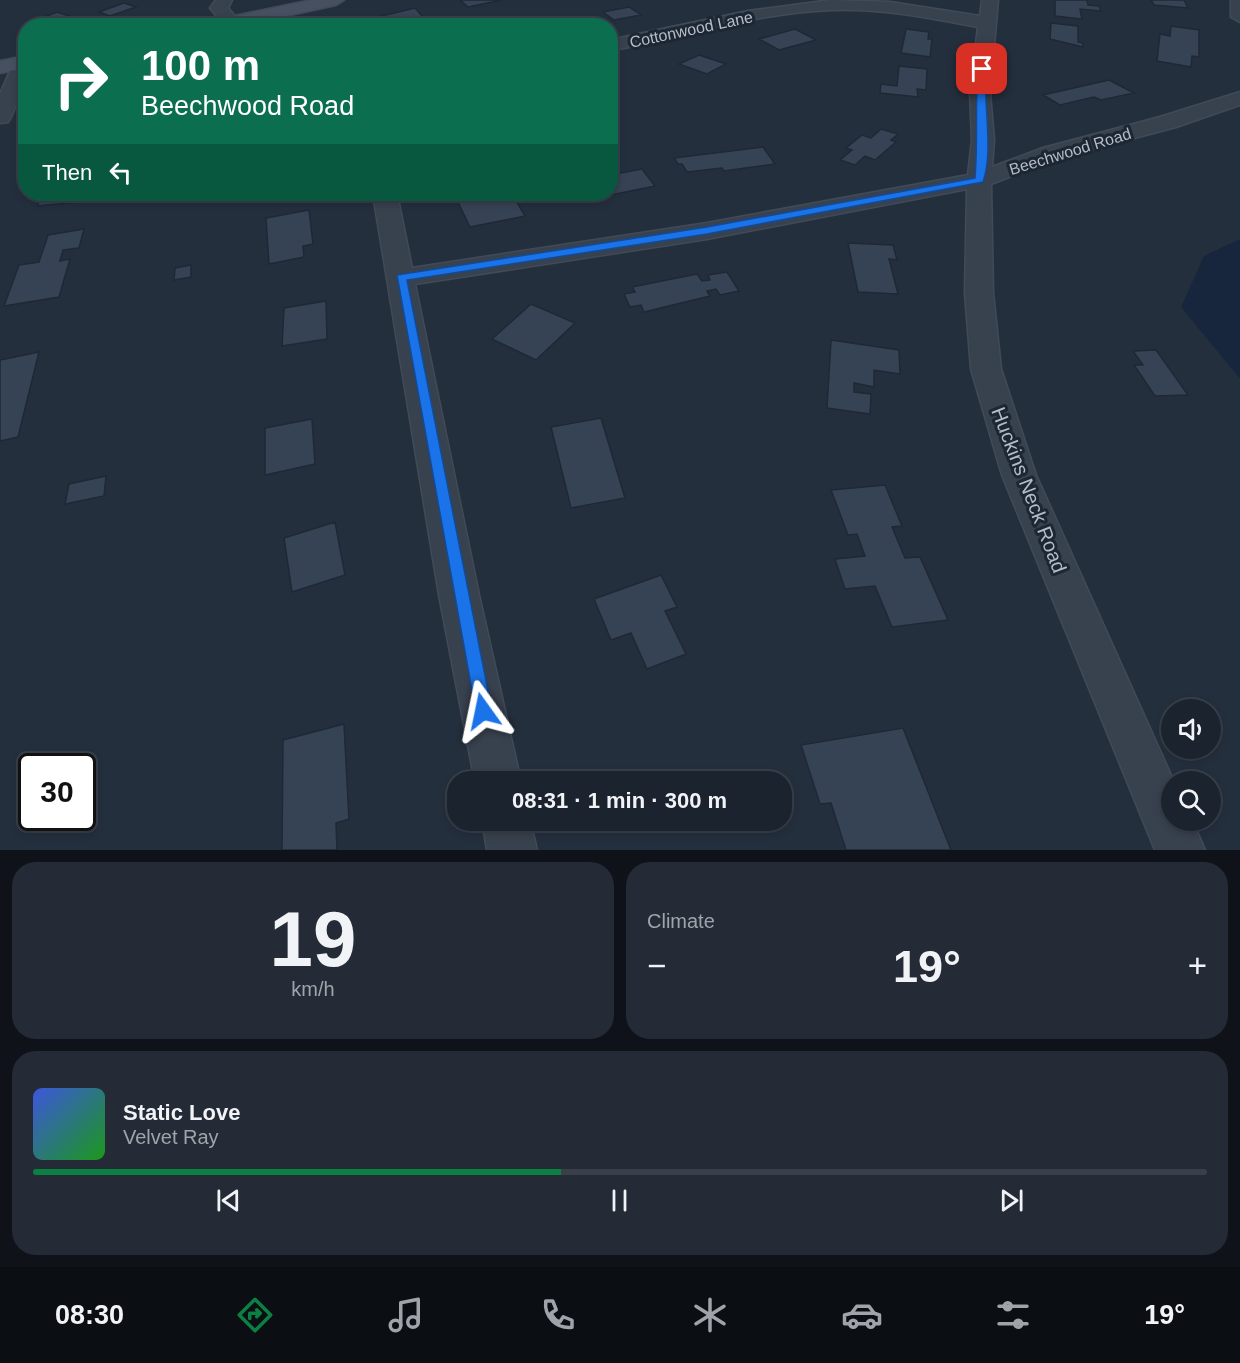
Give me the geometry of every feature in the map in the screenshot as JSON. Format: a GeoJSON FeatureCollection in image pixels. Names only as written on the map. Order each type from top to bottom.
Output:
{"type":"FeatureCollection","features":[{"type":"Feature","properties":{"kind":"main road"},"geometry":{"type":"LineString","coordinates":[[245,18],[336,0]]}},
{"type":"Feature","properties":{"kind":"main road"},"geometry":{"type":"LineString","coordinates":[[0,67],[18,63]]}},
{"type":"Feature","properties":{"kind":"street"},"geometry":{"type":"LineString","coordinates":[[224,0],[219,8],[227,18]]}},
{"type":"Feature","properties":{"kind":"street"},"geometry":{"type":"LineString","coordinates":[[1239,0],[1240,16]]}},
{"type":"Feature","properties":{"kind":"street","name":"Cottonwood Lane"},"geometry":{"type":"LineString","coordinates":[[618,44],[791,9],[833,5],[988,11]]}},
{"type":"Feature","properties":{"kind":"street","name":"Huckins Neck Road"},"geometry":{"type":"LineString","coordinates":[[988,11],[980,93],[983,140],[979,180],[980,304],[986,369],[1018,475],[1180,850]]}},
{"type":"Feature","properties":{"kind":"street"},"geometry":{"type":"LineString","coordinates":[[0,117],[18,77]]}},
{"type":"Feature","properties":{"kind":"street","name":"Beechwood Road"},"geometry":{"type":"LineString","coordinates":[[401,278],[707,231],[979,180],[1051,153],[1179,118],[1240,98]]}},
{"type":"Feature","properties":{"kind":"street"},"geometry":{"type":"LineString","coordinates":[[386,201],[459,595],[496,771]]}},
{"type":"Feature","properties":{"kind":"street"},"geometry":{"type":"LineString","coordinates":[[508,831],[512,850]]}},
{"type":"Feature","properties":{"kind":"water"},"geometry":{"type":"Polygon","coordinates":[[[1240,239],[1240,379],[1181,307],[1204,256],[1240,239]]]}},
{"type":"Feature","properties":{"kind":"building"},"geometry":{"type":"Polygon","coordinates":[[[460,0],[502,0],[468,7],[460,0]]]}},
{"type":"Feature","properties":{"kind":"building"},"geometry":{"type":"Polygon","coordinates":[[[1055,0],[1087,0],[1088,5],[1099,6],[1101,11],[1080,9],[1082,19],[1055,16],[1055,0]]]}},
{"type":"Feature","properties":{"kind":"building"},"geometry":{"type":"Polygon","coordinates":[[[1151,0],[1184,0],[1188,8],[1154,5],[1151,0]]]}},
{"type":"Feature","properties":{"kind":"building"},"geometry":{"type":"Polygon","coordinates":[[[124,3],[136,7],[110,16],[99,12],[124,3]]]}},
{"type":"Feature","properties":{"kind":"building"},"geometry":{"type":"Polygon","coordinates":[[[629,7],[641,15],[618,19],[611,18],[603,12],[629,7]]]}},
{"type":"Feature","properties":{"kind":"building"},"geometry":{"type":"Polygon","coordinates":[[[415,8],[423,17],[418,18],[373,18],[415,8]]]}},
{"type":"Feature","properties":{"kind":"building"},"geometry":{"type":"Polygon","coordinates":[[[57,12],[69,16],[53,18],[47,16],[57,12]]]}},
{"type":"Feature","properties":{"kind":"building"},"geometry":{"type":"Polygon","coordinates":[[[1051,23],[1078,26],[1078,42],[1083,43],[1083,47],[1050,39],[1051,23]]]}},
{"type":"Feature","properties":{"kind":"building"},"geometry":{"type":"Polygon","coordinates":[[[1171,26],[1199,30],[1199,57],[1192,56],[1191,67],[1157,61],[1160,34],[1170,36],[1171,26]]]}},
{"type":"Feature","properties":{"kind":"building"},"geometry":{"type":"Polygon","coordinates":[[[795,29],[816,40],[779,50],[759,39],[795,29]]]}},
{"type":"Feature","properties":{"kind":"building"},"geometry":{"type":"Polygon","coordinates":[[[906,29],[929,32],[928,39],[932,39],[930,57],[901,53],[906,29]]]}},
{"type":"Feature","properties":{"kind":"building"},"geometry":{"type":"Polygon","coordinates":[[[699,55],[726,64],[707,74],[679,64],[699,55]]]}},
{"type":"Feature","properties":{"kind":"building"},"geometry":{"type":"Polygon","coordinates":[[[899,66],[927,69],[926,90],[917,89],[918,97],[880,93],[881,84],[897,86],[899,66]]]}},
{"type":"Feature","properties":{"kind":"building"},"geometry":{"type":"Polygon","coordinates":[[[1109,80],[1134,93],[1101,100],[1094,97],[1060,105],[1043,95],[1109,80]]]}},
{"type":"Feature","properties":{"kind":"building"},"geometry":{"type":"Polygon","coordinates":[[[881,129],[898,134],[891,140],[896,142],[875,160],[865,156],[855,165],[840,160],[852,150],[846,148],[862,135],[871,138],[881,129]]]}},
{"type":"Feature","properties":{"kind":"building"},"geometry":{"type":"Polygon","coordinates":[[[763,147],[775,164],[724,171],[722,168],[687,172],[674,158],[763,147]]]}},
{"type":"Feature","properties":{"kind":"building"},"geometry":{"type":"Polygon","coordinates":[[[642,169],[655,186],[618,194],[618,174],[642,169]]]}},
{"type":"Feature","properties":{"kind":"building"},"geometry":{"type":"Polygon","coordinates":[[[40,201],[80,201],[79,202],[37,206],[40,201]]]}},
{"type":"Feature","properties":{"kind":"building"},"geometry":{"type":"Polygon","coordinates":[[[457,201],[516,201],[525,216],[470,227],[457,201]]]}},
{"type":"Feature","properties":{"kind":"building"},"geometry":{"type":"Polygon","coordinates":[[[309,210],[313,244],[303,246],[304,257],[269,264],[266,218],[309,210]]]}},
{"type":"Feature","properties":{"kind":"building"},"geometry":{"type":"Polygon","coordinates":[[[84,229],[79,248],[63,250],[60,261],[70,259],[59,297],[4,306],[19,265],[39,262],[48,235],[84,229]]]}},
{"type":"Feature","properties":{"kind":"building"},"geometry":{"type":"Polygon","coordinates":[[[848,243],[893,245],[897,260],[889,259],[898,294],[858,292],[848,243]]]}},
{"type":"Feature","properties":{"kind":"building"},"geometry":{"type":"Polygon","coordinates":[[[191,265],[191,277],[174,280],[175,268],[191,265]]]}},
{"type":"Feature","properties":{"kind":"building"},"geometry":{"type":"Polygon","coordinates":[[[727,272],[739,291],[720,295],[716,289],[707,291],[710,296],[644,312],[641,305],[630,307],[624,294],[635,292],[632,287],[697,274],[702,281],[710,280],[708,275],[727,272]]]}},
{"type":"Feature","properties":{"kind":"building"},"geometry":{"type":"Polygon","coordinates":[[[326,301],[327,339],[282,346],[284,308],[326,301]]]}},
{"type":"Feature","properties":{"kind":"building"},"geometry":{"type":"Polygon","coordinates":[[[531,304],[575,323],[536,360],[492,339],[531,304]]]}},
{"type":"Feature","properties":{"kind":"building"},"geometry":{"type":"Polygon","coordinates":[[[831,340],[899,350],[900,374],[874,370],[874,387],[854,383],[854,392],[871,394],[870,414],[827,408],[831,340]]]}},
{"type":"Feature","properties":{"kind":"building"},"geometry":{"type":"Polygon","coordinates":[[[1156,350],[1188,395],[1155,396],[1134,365],[1143,365],[1133,351],[1156,350]]]}},
{"type":"Feature","properties":{"kind":"building"},"geometry":{"type":"Polygon","coordinates":[[[39,352],[18,437],[0,441],[0,360],[39,352]]]}},
{"type":"Feature","properties":{"kind":"building"},"geometry":{"type":"Polygon","coordinates":[[[601,418],[625,498],[571,508],[551,427],[601,418]]]}},
{"type":"Feature","properties":{"kind":"building"},"geometry":{"type":"Polygon","coordinates":[[[312,419],[315,464],[265,475],[265,428],[312,419]]]}},
{"type":"Feature","properties":{"kind":"building"},"geometry":{"type":"Polygon","coordinates":[[[106,476],[104,496],[65,504],[69,484],[106,476]]]}},
{"type":"Feature","properties":{"kind":"building"},"geometry":{"type":"Polygon","coordinates":[[[885,485],[902,526],[892,527],[905,558],[920,557],[948,620],[892,627],[875,586],[845,589],[835,559],[865,556],[857,534],[848,535],[831,490],[885,485]]]}},
{"type":"Feature","properties":{"kind":"building"},"geometry":{"type":"Polygon","coordinates":[[[335,522],[345,575],[292,592],[284,538],[335,522]]]}},
{"type":"Feature","properties":{"kind":"building"},"geometry":{"type":"Polygon","coordinates":[[[661,575],[677,607],[665,611],[686,654],[647,669],[631,633],[611,640],[594,599],[661,575]]]}},
{"type":"Feature","properties":{"kind":"building"},"geometry":{"type":"Polygon","coordinates":[[[344,724],[349,819],[336,823],[337,850],[282,850],[283,740],[344,724]]]}},
{"type":"Feature","properties":{"kind":"building"},"geometry":{"type":"Polygon","coordinates":[[[903,728],[951,850],[846,850],[831,803],[820,804],[801,745],[903,728]]]}},
{"type":"Feature","properties":{"kind":"route"},"geometry":{"type":"LineString","coordinates":[[483,711],[459,595],[401,278],[518,258],[707,231],[979,180],[983,140],[980,93],[982,69]]}}]}
